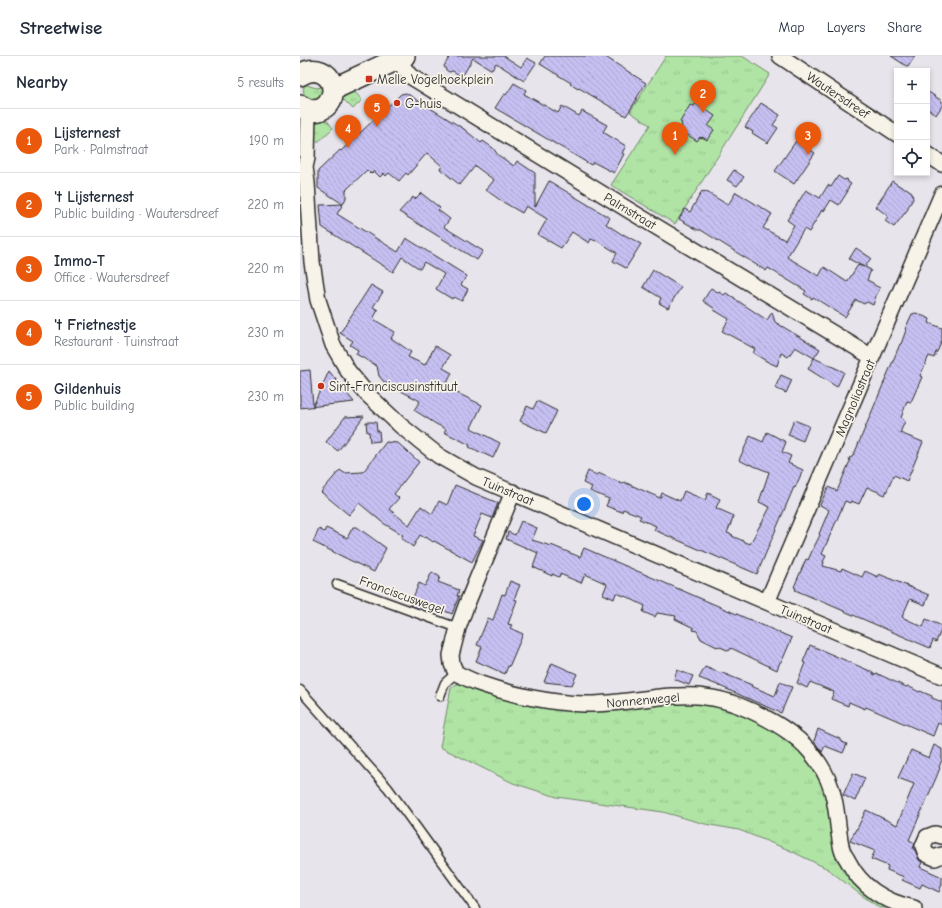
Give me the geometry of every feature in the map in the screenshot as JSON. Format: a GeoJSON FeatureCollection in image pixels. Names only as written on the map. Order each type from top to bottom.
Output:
{"type":"FeatureCollection","features":[{"type":"Feature","properties":{"kind":"street","name":"Wautersdreef"},"geometry":{"type":"LineString","coordinates":[[780,56],[894,132]]}},
{"type":"Feature","properties":{"kind":"street"},"geometry":{"type":"LineString","coordinates":[[331,83],[395,57]]}},
{"type":"Feature","properties":{"kind":"street","name":"Palmstraat"},"geometry":{"type":"LineString","coordinates":[[395,57],[410,76],[872,358]]}},
{"type":"Feature","properties":{"kind":"street"},"geometry":{"type":"LineString","coordinates":[[301,72],[317,70],[324,73],[331,83],[333,95],[326,106],[320,109],[314,110],[304,108]]}},
{"type":"Feature","properties":{"kind":"street","name":"Tuinstraat"},"geometry":{"type":"LineString","coordinates":[[304,108],[308,158],[305,167],[312,262],[318,300],[333,345],[348,371],[367,394],[401,426],[439,456],[476,477],[942,676]]}},
{"type":"Feature","properties":{"kind":"street"},"geometry":{"type":"LineString","coordinates":[[930,156],[942,164]]}},
{"type":"Feature","properties":{"kind":"street","name":"Magnoliastraat"},"geometry":{"type":"LineString","coordinates":[[768,602],[942,194]]}},
{"type":"Feature","properties":{"kind":"street"},"geometry":{"type":"LineString","coordinates":[[456,673],[452,664],[451,655],[458,628],[513,492]]}},
{"type":"Feature","properties":{"kind":"street","name":"Nonnenwegel"},"geometry":{"type":"LineString","coordinates":[[456,673],[481,684],[526,696],[564,702],[585,704],[673,696],[703,696],[738,705],[762,716],[790,733],[802,743],[826,774],[834,799],[843,851],[852,868],[863,882],[877,894],[889,901],[914,908]]}},
{"type":"Feature","properties":{"kind":"street"},"geometry":{"type":"LineString","coordinates":[[941,833],[927,837],[923,846],[926,854],[935,858],[942,855]]}},
{"type":"Feature","properties":{"kind":"lane","name":"Franciscuswegel"},"geometry":{"type":"LineString","coordinates":[[337,584],[458,628]]}},
{"type":"Feature","properties":{"kind":"lane"},"geometry":{"type":"LineString","coordinates":[[440,696],[445,683],[456,673]]}},
{"type":"Feature","properties":{"kind":"lane"},"geometry":{"type":"LineString","coordinates":[[300,690],[388,788],[475,908]]}},
{"type":"Feature","properties":{"kind":"green space"},"geometry":{"type":"Polygon","coordinates":[[[666,56],[742,56],[770,74],[675,224],[611,185],[650,125],[630,112],[666,56]]]}},
{"type":"Feature","properties":{"kind":"green space"},"geometry":{"type":"Polygon","coordinates":[[[307,85],[316,88],[323,88],[319,98],[311,100],[305,96],[304,86],[307,85]]]}},
{"type":"Feature","properties":{"kind":"green space"},"geometry":{"type":"Polygon","coordinates":[[[353,90],[362,100],[353,109],[344,100],[325,118],[333,128],[319,141],[314,142],[315,121],[336,98],[353,90]]]}},
{"type":"Feature","properties":{"kind":"green space"},"geometry":{"type":"Polygon","coordinates":[[[460,682],[511,699],[542,707],[585,712],[677,701],[701,702],[726,707],[768,725],[801,749],[822,778],[836,839],[894,908],[880,908],[828,869],[789,850],[739,830],[705,824],[663,812],[557,797],[513,783],[440,747],[451,688],[460,682]]]}},
{"type":"Feature","properties":{"kind":"building"},"geometry":{"type":"Polygon","coordinates":[[[450,56],[504,56],[521,67],[527,58],[536,63],[524,81],[496,63],[492,70],[473,58],[462,77],[453,71],[449,72],[446,70],[444,66],[450,56]]]}},
{"type":"Feature","properties":{"kind":"building"},"geometry":{"type":"Polygon","coordinates":[[[545,56],[604,56],[646,83],[626,116],[579,88],[578,89],[540,64],[545,56]]]}},
{"type":"Feature","properties":{"kind":"building"},"geometry":{"type":"Polygon","coordinates":[[[891,56],[915,56],[908,67],[891,56]]]}},
{"type":"Feature","properties":{"kind":"building"},"geometry":{"type":"Polygon","coordinates":[[[514,83],[526,90],[524,94],[558,113],[562,106],[579,116],[582,111],[607,125],[603,132],[626,146],[622,153],[624,154],[614,173],[593,162],[591,165],[495,108],[504,94],[506,95],[514,83]]]}},
{"type":"Feature","properties":{"kind":"building"},"geometry":{"type":"Polygon","coordinates":[[[406,93],[464,129],[481,143],[483,141],[493,148],[498,155],[514,166],[517,161],[535,173],[535,207],[549,181],[610,218],[606,224],[641,244],[626,268],[613,261],[617,253],[596,240],[591,239],[589,243],[572,232],[561,248],[538,235],[547,219],[526,206],[522,213],[486,190],[494,180],[475,166],[460,185],[440,169],[442,166],[427,153],[408,175],[406,173],[399,181],[389,173],[386,176],[384,173],[380,177],[374,171],[371,174],[367,170],[346,190],[346,198],[343,204],[318,188],[318,171],[401,94],[406,93]]]}},
{"type":"Feature","properties":{"kind":"building"},"geometry":{"type":"Polygon","coordinates":[[[930,93],[942,101],[942,106],[936,115],[930,110],[930,93]]]}},
{"type":"Feature","properties":{"kind":"building"},"geometry":{"type":"Polygon","coordinates":[[[696,103],[715,116],[708,126],[714,130],[707,140],[700,137],[697,141],[680,130],[682,123],[680,122],[690,105],[694,106],[696,103]]]}},
{"type":"Feature","properties":{"kind":"building"},"geometry":{"type":"Polygon","coordinates":[[[761,103],[780,115],[773,125],[778,128],[768,143],[745,127],[761,103]]]}},
{"type":"Feature","properties":{"kind":"building"},"geometry":{"type":"Polygon","coordinates":[[[796,141],[815,153],[794,184],[775,171],[796,141]]]}},
{"type":"Feature","properties":{"kind":"building"},"geometry":{"type":"Polygon","coordinates":[[[734,170],[744,177],[737,186],[727,180],[734,170]]]}},
{"type":"Feature","properties":{"kind":"building"},"geometry":{"type":"Polygon","coordinates":[[[838,176],[844,180],[847,179],[851,184],[846,191],[848,191],[839,205],[831,200],[824,211],[822,210],[809,232],[804,229],[787,257],[819,276],[824,267],[847,282],[858,265],[864,267],[849,259],[856,248],[871,258],[865,267],[871,270],[867,280],[880,288],[873,305],[867,302],[864,304],[856,300],[845,317],[813,297],[812,299],[804,294],[806,291],[768,268],[766,271],[701,230],[698,230],[679,219],[685,209],[690,212],[702,191],[705,191],[728,205],[736,192],[772,214],[763,228],[785,240],[794,225],[787,220],[806,190],[820,198],[828,185],[831,187],[838,176]]]}},
{"type":"Feature","properties":{"kind":"building"},"geometry":{"type":"Polygon","coordinates":[[[892,181],[912,192],[913,199],[908,209],[894,227],[885,221],[888,216],[876,207],[892,181]]]}},
{"type":"Feature","properties":{"kind":"building"},"geometry":{"type":"Polygon","coordinates":[[[421,193],[440,208],[438,210],[450,219],[444,227],[483,251],[477,260],[399,212],[413,197],[415,199],[421,193]]]}},
{"type":"Feature","properties":{"kind":"building"},"geometry":{"type":"Polygon","coordinates":[[[343,204],[337,214],[398,252],[406,238],[467,276],[461,285],[468,289],[462,301],[453,297],[452,299],[436,289],[444,274],[424,262],[420,269],[402,257],[393,272],[322,227],[320,205],[343,204]]]}},
{"type":"Feature","properties":{"kind":"building"},"geometry":{"type":"Polygon","coordinates":[[[653,270],[681,287],[668,308],[659,303],[661,298],[643,287],[653,270]]]}},
{"type":"Feature","properties":{"kind":"building"},"geometry":{"type":"Polygon","coordinates":[[[371,285],[383,292],[373,307],[378,310],[373,319],[395,332],[391,338],[411,352],[408,357],[425,365],[435,346],[450,355],[443,368],[452,373],[445,387],[482,405],[471,428],[500,443],[493,458],[469,447],[470,445],[444,432],[446,429],[414,410],[420,401],[384,382],[379,376],[377,366],[356,354],[358,350],[350,345],[353,341],[340,333],[371,285]]]}},
{"type":"Feature","properties":{"kind":"building"},"geometry":{"type":"Polygon","coordinates":[[[711,288],[719,293],[724,295],[726,293],[735,298],[767,320],[772,312],[775,322],[820,349],[814,358],[795,347],[788,357],[781,353],[777,366],[768,362],[753,353],[755,349],[722,331],[729,319],[703,301],[711,288]]]}},
{"type":"Feature","properties":{"kind":"building"},"geometry":{"type":"Polygon","coordinates":[[[916,313],[930,319],[929,323],[942,328],[942,341],[937,352],[934,358],[929,356],[911,402],[907,401],[901,418],[905,421],[900,433],[923,442],[907,481],[894,475],[885,495],[867,487],[859,504],[851,501],[850,503],[845,501],[822,554],[826,556],[823,566],[841,571],[842,568],[862,577],[865,571],[878,577],[879,574],[929,595],[925,605],[910,599],[902,617],[923,627],[926,619],[942,626],[936,642],[933,640],[930,648],[795,590],[796,588],[794,587],[806,559],[808,560],[820,535],[819,534],[829,510],[820,505],[828,487],[837,491],[850,461],[849,458],[852,457],[855,452],[901,344],[906,330],[905,329],[912,314],[916,313]]]}},
{"type":"Feature","properties":{"kind":"building"},"geometry":{"type":"Polygon","coordinates":[[[814,358],[844,372],[837,387],[808,369],[814,358]]]}},
{"type":"Feature","properties":{"kind":"building"},"geometry":{"type":"Polygon","coordinates":[[[310,370],[313,406],[329,371],[354,402],[300,408],[300,371],[310,370]]]}},
{"type":"Feature","properties":{"kind":"building"},"geometry":{"type":"Polygon","coordinates":[[[781,375],[792,380],[786,393],[775,388],[781,375]]]}},
{"type":"Feature","properties":{"kind":"building"},"geometry":{"type":"Polygon","coordinates":[[[537,401],[557,411],[546,433],[520,421],[527,406],[533,409],[537,401]]]}},
{"type":"Feature","properties":{"kind":"building"},"geometry":{"type":"Polygon","coordinates":[[[364,416],[338,451],[326,442],[345,417],[364,416]]]}},
{"type":"Feature","properties":{"kind":"building"},"geometry":{"type":"Polygon","coordinates":[[[794,420],[809,426],[803,441],[788,435],[794,420]]]}},
{"type":"Feature","properties":{"kind":"building"},"geometry":{"type":"Polygon","coordinates":[[[366,422],[376,422],[380,441],[370,442],[366,422]]]}},
{"type":"Feature","properties":{"kind":"building"},"geometry":{"type":"Polygon","coordinates":[[[767,432],[786,442],[782,452],[791,456],[788,463],[803,470],[795,488],[794,487],[757,574],[654,530],[656,526],[639,519],[641,516],[623,509],[622,512],[606,506],[609,499],[590,491],[592,487],[583,483],[588,471],[597,475],[598,473],[623,484],[624,482],[660,498],[662,493],[680,501],[684,491],[705,500],[708,493],[720,499],[716,508],[734,516],[727,533],[750,544],[770,507],[759,502],[769,472],[739,460],[750,436],[763,442],[767,432]]]}},
{"type":"Feature","properties":{"kind":"building"},"geometry":{"type":"Polygon","coordinates":[[[386,442],[398,443],[419,462],[394,494],[399,498],[389,509],[409,525],[421,506],[432,514],[439,501],[447,505],[455,485],[498,503],[492,518],[482,514],[473,536],[483,540],[472,562],[420,535],[413,547],[401,538],[403,535],[383,523],[359,503],[349,515],[321,492],[340,470],[344,473],[363,472],[386,442]]]}},
{"type":"Feature","properties":{"kind":"building"},"geometry":{"type":"Polygon","coordinates":[[[521,521],[537,528],[532,540],[551,545],[580,557],[584,548],[792,638],[777,670],[731,648],[729,651],[701,639],[697,631],[693,630],[694,628],[675,619],[676,616],[657,613],[655,617],[643,612],[645,606],[627,597],[616,593],[614,599],[603,594],[607,584],[585,574],[581,583],[560,574],[559,577],[552,574],[552,576],[533,567],[538,553],[506,539],[508,532],[515,535],[521,521]]]}},
{"type":"Feature","properties":{"kind":"building"},"geometry":{"type":"Polygon","coordinates":[[[353,527],[357,527],[386,548],[374,572],[313,542],[319,529],[324,532],[326,528],[347,538],[353,527]]]}},
{"type":"Feature","properties":{"kind":"building"},"geometry":{"type":"Polygon","coordinates":[[[432,572],[440,577],[438,582],[459,590],[457,596],[459,596],[452,614],[426,603],[423,610],[410,605],[419,583],[425,586],[432,572]]]}},
{"type":"Feature","properties":{"kind":"building"},"geometry":{"type":"Polygon","coordinates":[[[510,581],[520,585],[514,599],[517,600],[508,624],[512,625],[510,628],[523,634],[505,674],[476,661],[482,647],[477,645],[488,618],[493,620],[502,594],[505,595],[510,581]]]}},
{"type":"Feature","properties":{"kind":"building"},"geometry":{"type":"Polygon","coordinates":[[[810,645],[872,671],[874,675],[878,674],[906,687],[908,686],[919,692],[920,691],[932,696],[932,698],[942,702],[942,725],[938,723],[933,736],[866,707],[865,709],[849,702],[848,706],[831,699],[834,692],[810,682],[807,688],[797,683],[810,645]]]}},
{"type":"Feature","properties":{"kind":"building"},"geometry":{"type":"Polygon","coordinates":[[[552,663],[577,674],[572,685],[544,682],[552,663]]]}},
{"type":"Feature","properties":{"kind":"building"},"geometry":{"type":"Polygon","coordinates":[[[705,667],[752,685],[751,686],[775,696],[780,682],[792,687],[781,713],[699,678],[705,667]]]}},
{"type":"Feature","properties":{"kind":"building"},"geometry":{"type":"Polygon","coordinates":[[[677,670],[693,676],[689,685],[674,679],[677,670]]]}},
{"type":"Feature","properties":{"kind":"building"},"geometry":{"type":"Polygon","coordinates":[[[818,729],[840,739],[840,741],[847,744],[843,753],[825,746],[822,752],[814,741],[818,729]]]}},
{"type":"Feature","properties":{"kind":"building"},"geometry":{"type":"Polygon","coordinates":[[[934,745],[942,749],[940,768],[909,840],[915,843],[913,849],[915,850],[919,860],[922,862],[920,867],[942,877],[942,884],[939,892],[922,884],[920,888],[902,880],[904,877],[887,870],[888,866],[871,859],[875,851],[850,841],[866,810],[897,825],[914,784],[898,778],[911,750],[929,758],[934,745]]]}},
{"type":"Feature","properties":{"kind":"building"},"geometry":{"type":"Polygon","coordinates":[[[853,773],[865,778],[855,801],[843,795],[853,773]]]}},
{"type":"Feature","properties":{"kind":"place","name":"Melle Vogelhoekplein"},"geometry":{"type":"Point","coordinates":[369,79]}},
{"type":"Feature","properties":{"kind":"place","name":"G-huis"},"geometry":{"type":"Point","coordinates":[397,103]}},
{"type":"Feature","properties":{"kind":"place","name":"'t Lijsternest"},"geometry":{"type":"Point","coordinates":[703,113]}},
{"type":"Feature","properties":{"kind":"place","name":"Gildenhuis"},"geometry":{"type":"Point","coordinates":[377,127]}},
{"type":"Feature","properties":{"kind":"place","name":"'t Frietnestje"},"geometry":{"type":"Point","coordinates":[348,148]}},
{"type":"Feature","properties":{"kind":"place","name":"Lijsternest"},"geometry":{"type":"Point","coordinates":[675,155]}},
{"type":"Feature","properties":{"kind":"place","name":"Immo-T"},"geometry":{"type":"Point","coordinates":[808,155]}},
{"type":"Feature","properties":{"kind":"place","name":"Sint-Franciscusinstituut"},"geometry":{"type":"Point","coordinates":[321,386]}}]}
